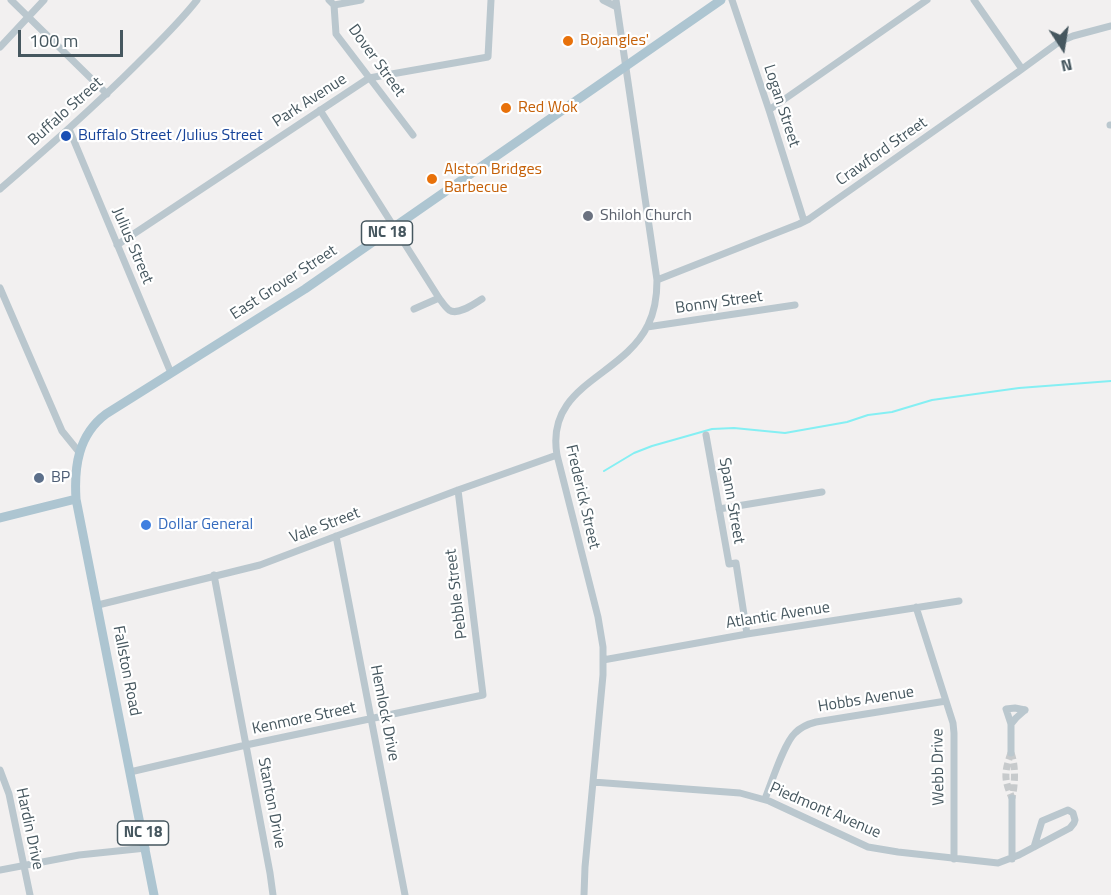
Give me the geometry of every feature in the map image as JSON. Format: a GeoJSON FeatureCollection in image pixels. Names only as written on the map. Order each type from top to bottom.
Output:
{"type":"FeatureCollection","features":[{"type":"Feature","properties":{"kind":"main road","name":"East Grover Street"},"geometry":{"type":"LineString","coordinates":[[79,452],[88,431],[99,419],[305,289],[721,0]]}},
{"type":"Feature","properties":{"kind":"main road","name":"Fallston Road"},"geometry":{"type":"LineString","coordinates":[[79,452],[75,477],[76,499],[154,895]]}},
{"type":"Feature","properties":{"kind":"main road"},"geometry":{"type":"LineString","coordinates":[[0,518],[76,499]]}},
{"type":"Feature","properties":{"kind":"street"},"geometry":{"type":"LineString","coordinates":[[11,0],[107,94]]}},
{"type":"Feature","properties":{"kind":"street"},"geometry":{"type":"LineString","coordinates":[[0,46],[44,0]]}},
{"type":"Feature","properties":{"kind":"street","name":"Buffalo Street"},"geometry":{"type":"LineString","coordinates":[[0,189],[107,94],[182,20],[197,0]]}},
{"type":"Feature","properties":{"kind":"street"},"geometry":{"type":"LineString","coordinates":[[332,2],[361,0]]}},
{"type":"Feature","properties":{"kind":"street","name":"Park Avenue"},"geometry":{"type":"LineString","coordinates":[[117,245],[369,78],[488,57],[490,0]]}},
{"type":"Feature","properties":{"kind":"street"},"geometry":{"type":"LineString","coordinates":[[603,0],[616,4]]}},
{"type":"Feature","properties":{"kind":"street","name":"Logan Street"},"geometry":{"type":"LineString","coordinates":[[732,0],[804,221]]}},
{"type":"Feature","properties":{"kind":"street"},"geometry":{"type":"LineString","coordinates":[[769,110],[927,0]]}},
{"type":"Feature","properties":{"kind":"street"},"geometry":{"type":"LineString","coordinates":[[974,0],[1022,69]]}},
{"type":"Feature","properties":{"kind":"street","name":"Dover Street"},"geometry":{"type":"LineString","coordinates":[[332,2],[336,34],[413,135]]}},
{"type":"Feature","properties":{"kind":"street","name":"Frederick Street"},"geometry":{"type":"LineString","coordinates":[[584,895],[603,675],[603,647],[598,618],[556,455],[555,429],[565,406],[576,394],[637,342],[654,311],[657,280],[616,4]]}},
{"type":"Feature","properties":{"kind":"street","name":"Crawford Street"},"geometry":{"type":"LineString","coordinates":[[657,280],[799,225],[1059,42],[1111,26]]}},
{"type":"Feature","properties":{"kind":"street"},"geometry":{"type":"LineString","coordinates":[[320,110],[447,308],[455,312],[482,299]]}},
{"type":"Feature","properties":{"kind":"street","name":"Julius Street"},"geometry":{"type":"LineString","coordinates":[[69,129],[171,373]]}},
{"type":"Feature","properties":{"kind":"street"},"geometry":{"type":"LineString","coordinates":[[0,288],[62,431],[79,452]]}},
{"type":"Feature","properties":{"kind":"street"},"geometry":{"type":"LineString","coordinates":[[414,309],[439,298]]}},
{"type":"Feature","properties":{"kind":"street","name":"Bonny Street"},"geometry":{"type":"LineString","coordinates":[[647,327],[795,305]]}},
{"type":"Feature","properties":{"kind":"street","name":"Spann Street"},"geometry":{"type":"LineString","coordinates":[[706,435],[729,564],[736,563],[747,634]]}},
{"type":"Feature","properties":{"kind":"street","name":"Vale Street"},"geometry":{"type":"LineString","coordinates":[[98,605],[260,565],[556,455]]}},
{"type":"Feature","properties":{"kind":"street","name":"Pebble Street"},"geometry":{"type":"LineString","coordinates":[[458,490],[483,695]]}},
{"type":"Feature","properties":{"kind":"street"},"geometry":{"type":"LineString","coordinates":[[719,509],[822,492]]}},
{"type":"Feature","properties":{"kind":"street","name":"Hemlock Drive"},"geometry":{"type":"LineString","coordinates":[[336,536],[405,895]]}},
{"type":"Feature","properties":{"kind":"street","name":"Stanton Drive"},"geometry":{"type":"LineString","coordinates":[[214,575],[273,895]]}},
{"type":"Feature","properties":{"kind":"street","name":"Atlantic Avenue"},"geometry":{"type":"LineString","coordinates":[[603,660],[747,634],[959,601]]}},
{"type":"Feature","properties":{"kind":"street","name":"Webb Drive"},"geometry":{"type":"LineString","coordinates":[[916,607],[953,723],[954,859]]}},
{"type":"Feature","properties":{"kind":"street","name":"Kenmore Street"},"geometry":{"type":"LineString","coordinates":[[130,772],[483,695]]}},
{"type":"Feature","properties":{"kind":"street","name":"Hobbs Avenue"},"geometry":{"type":"LineString","coordinates":[[765,799],[789,740],[795,732],[808,724],[946,701]]}},
{"type":"Feature","properties":{"kind":"street"},"geometry":{"type":"LineString","coordinates":[[1011,724],[1011,753]]}},
{"type":"Feature","properties":{"kind":"street","name":"Hardin Drive"},"geometry":{"type":"LineString","coordinates":[[0,770],[9,794],[30,895]]}},
{"type":"Feature","properties":{"kind":"street","name":"Piedmont Avenue"},"geometry":{"type":"LineString","coordinates":[[593,782],[740,793],[765,799],[868,847],[998,863],[1012,859],[1034,848],[1072,826],[1075,819],[1072,811],[1068,810],[1042,821],[1034,848]]}},
{"type":"Feature","properties":{"kind":"street"},"geometry":{"type":"LineString","coordinates":[[1012,798],[1012,859]]}},
{"type":"Feature","properties":{"kind":"street"},"geometry":{"type":"LineString","coordinates":[[0,870],[79,855],[146,848]]}},
{"type":"Feature","properties":{"kind":"waterway"},"geometry":{"type":"LineString","coordinates":[[604,471],[634,453],[712,429],[734,428],[785,433],[892,412],[932,400],[1019,388],[1111,381]]}},
{"type":"Feature","properties":{"kind":"tunnel"},"geometry":{"type":"LineString","coordinates":[[1011,753],[1006,776],[1012,798]]}},
{"type":"Feature","properties":{"kind":"tunnel"},"geometry":{"type":"LineString","coordinates":[[1011,753],[1014,764],[1012,798]]}},
{"type":"Feature","properties":{"kind":"place","name":"Bojangles'"},"geometry":{"type":"Point","coordinates":[568,41]}},
{"type":"Feature","properties":{"kind":"place","name":"Red Wok"},"geometry":{"type":"Point","coordinates":[506,108]}},
{"type":"Feature","properties":{"kind":"place","name":"Buffalo Street /Julius Street"},"geometry":{"type":"Point","coordinates":[66,136]}},
{"type":"Feature","properties":{"kind":"place","name":"Alston Bridges Barbecue"},"geometry":{"type":"Point","coordinates":[432,179]}},
{"type":"Feature","properties":{"kind":"place","name":"Shiloh Church"},"geometry":{"type":"Point","coordinates":[588,216]}},
{"type":"Feature","properties":{"kind":"place","name":"BP"},"geometry":{"type":"Point","coordinates":[39,478]}},
{"type":"Feature","properties":{"kind":"place","name":"Dollar General"},"geometry":{"type":"Point","coordinates":[146,525]}}]}
